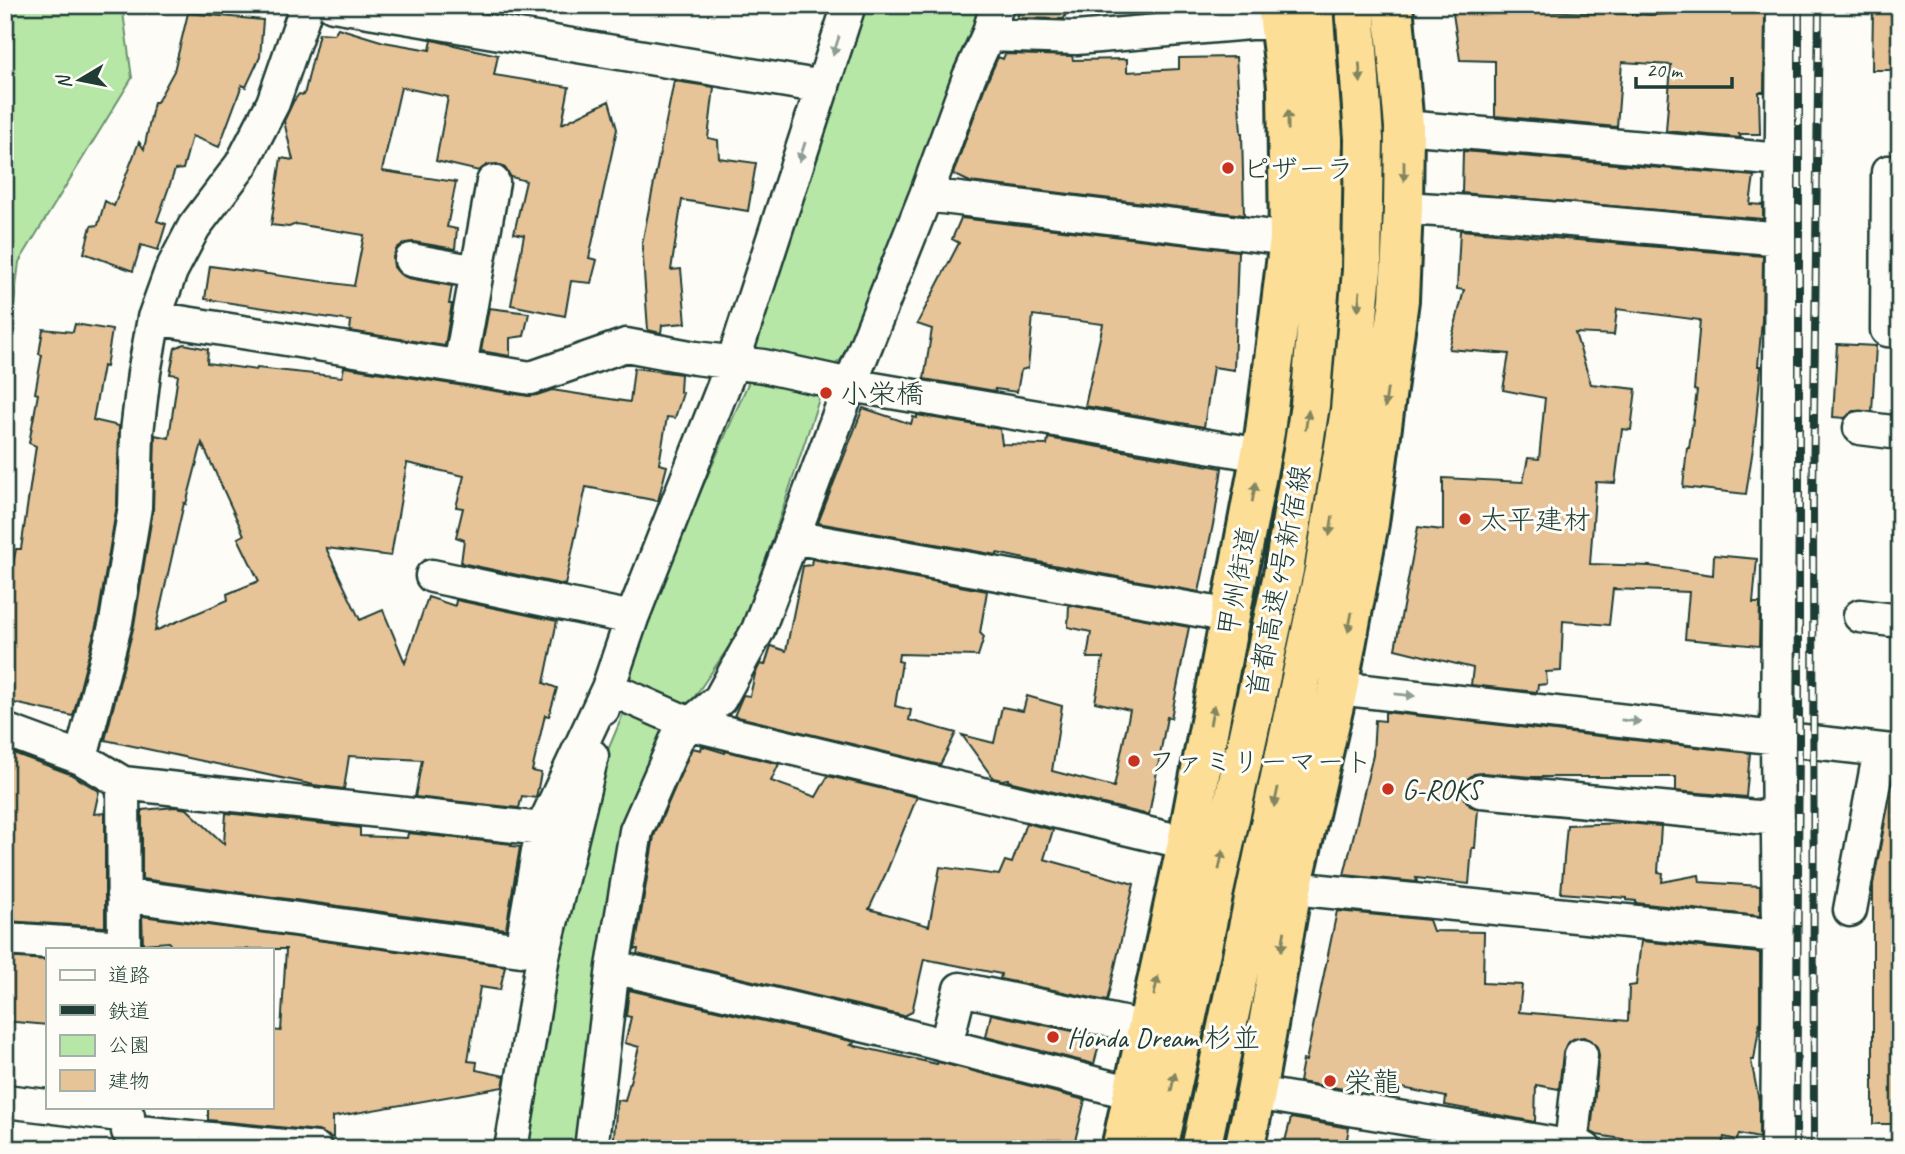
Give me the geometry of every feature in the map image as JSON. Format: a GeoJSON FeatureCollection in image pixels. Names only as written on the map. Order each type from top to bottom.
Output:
{"type":"FeatureCollection","features":[{"type":"Feature","properties":{"kind":"highway","name":"首都高速4号新宿線"},"geometry":{"type":"LineString","coordinates":[[1158,1149],[1284,570],[1310,405],[1321,270],[1322,204],[1322,138],[1313,5]]}},
{"type":"Feature","properties":{"kind":"highway","name":"首都高速4号新宿線"},"geometry":{"type":"LineString","coordinates":[[1201,1149],[1324,570],[1350,410],[1363,244],[1364,139],[1355,5]]}},
{"type":"Feature","properties":{"kind":"highway"},"geometry":{"type":"LineString","coordinates":[[1244,1149],[1292,888],[1338,688],[1368,523],[1398,313],[1404,208],[1404,127],[1394,5]]}},
{"type":"Feature","properties":{"kind":"highway","name":"甲州街道"},"geometry":{"type":"LineString","coordinates":[[1121,1149],[1187,843],[1265,432],[1289,239],[1287,86],[1278,14]]}},
{"type":"Feature","properties":{"kind":"street"},"geometry":{"type":"LineString","coordinates":[[82,758],[116,622],[135,507],[137,432],[154,318],[170,271],[194,227],[241,165],[273,103],[307,5]]}},
{"type":"Feature","properties":{"kind":"street"},"geometry":{"type":"LineString","coordinates":[[333,5],[823,87]]}},
{"type":"Feature","properties":{"kind":"street"},"geometry":{"type":"LineString","coordinates":[[511,1149],[542,956],[608,688],[632,618],[733,362],[849,5]]}},
{"type":"Feature","properties":{"kind":"street"},"geometry":{"type":"LineString","coordinates":[[1777,1149],[1777,738],[1783,5]]}},
{"type":"Feature","properties":{"kind":"street"},"geometry":{"type":"LineString","coordinates":[[591,1149],[613,967],[636,831],[677,738],[720,699],[758,630],[992,20],[1076,38],[1250,23],[1278,14]]}},
{"type":"Feature","properties":{"kind":"street"},"geometry":{"type":"LineString","coordinates":[[1404,127],[1782,160]]}},
{"type":"Feature","properties":{"kind":"street"},"geometry":{"type":"LineString","coordinates":[[1900,172],[1888,172],[1887,330],[1900,331]]}},
{"type":"Feature","properties":{"kind":"street"},"geometry":{"type":"LineString","coordinates":[[460,366],[493,182]]}},
{"type":"Feature","properties":{"kind":"street"},"geometry":{"type":"LineString","coordinates":[[926,195],[1289,239]]}},
{"type":"Feature","properties":{"kind":"street"},"geometry":{"type":"LineString","coordinates":[[1404,208],[1503,214],[1782,239]]}},
{"type":"Feature","properties":{"kind":"street"},"geometry":{"type":"LineString","coordinates":[[411,260],[477,272]]}},
{"type":"Feature","properties":{"kind":"street"},"geometry":{"type":"LineString","coordinates":[[154,318],[531,378],[626,345],[695,358],[763,366],[850,385],[1261,455]]}},
{"type":"Feature","properties":{"kind":"street"},"geometry":{"type":"LineString","coordinates":[[1860,428],[1900,433]]}},
{"type":"Feature","properties":{"kind":"street"},"geometry":{"type":"LineString","coordinates":[[792,537],[1231,616]]}},
{"type":"Feature","properties":{"kind":"street"},"geometry":{"type":"LineString","coordinates":[[432,576],[632,618]]}},
{"type":"Feature","properties":{"kind":"street"},"geometry":{"type":"LineString","coordinates":[[1860,616],[1900,621]]}},
{"type":"Feature","properties":{"kind":"street"},"geometry":{"type":"LineString","coordinates":[[608,688],[690,724],[1187,843]]}},
{"type":"Feature","properties":{"kind":"street"},"geometry":{"type":"LineString","coordinates":[[123,895],[521,950],[542,829],[608,688]]}},
{"type":"Feature","properties":{"kind":"street"},"geometry":{"type":"LineString","coordinates":[[1338,688],[1890,751],[1850,910]]}},
{"type":"Feature","properties":{"kind":"street"},"geometry":{"type":"LineString","coordinates":[[5,730],[82,758],[123,783],[542,829]]}},
{"type":"Feature","properties":{"kind":"street"},"geometry":{"type":"LineString","coordinates":[[5,939],[124,948],[123,783]]}},
{"type":"Feature","properties":{"kind":"street"},"geometry":{"type":"LineString","coordinates":[[1481,791],[1778,819]]}},
{"type":"Feature","properties":{"kind":"street"},"geometry":{"type":"LineString","coordinates":[[1292,888],[1779,936]]}},
{"type":"Feature","properties":{"kind":"street"},"geometry":{"type":"LineString","coordinates":[[613,967],[946,1045],[1133,1093]]}},
{"type":"Feature","properties":{"kind":"street"},"geometry":{"type":"LineString","coordinates":[[946,1045],[960,989],[1147,1028]]}},
{"type":"Feature","properties":{"kind":"street"},"geometry":{"type":"LineString","coordinates":[[1256,1093],[1578,1147],[1581,1055]]}},
{"type":"Feature","properties":{"kind":"street"},"geometry":{"type":"LineString","coordinates":[[5,1101],[46,1106]]}},
{"type":"Feature","properties":{"kind":"street"},"geometry":{"type":"LineString","coordinates":[[58,1108],[128,1126],[316,1149]]}},
{"type":"Feature","properties":{"kind":"green space"},"geometry":{"type":"Polygon","coordinates":[[[5,5],[122,5],[132,78],[19,262],[5,380],[5,5]]]}},
{"type":"Feature","properties":{"kind":"green space"},"geometry":{"type":"Polygon","coordinates":[[[861,5],[986,5],[846,355],[830,369],[758,353],[752,328],[861,5]]]}},
{"type":"Feature","properties":{"kind":"green space"},"geometry":{"type":"Polygon","coordinates":[[[750,379],[821,393],[745,623],[687,708],[621,673],[750,379]]]}},
{"type":"Feature","properties":{"kind":"green space"},"geometry":{"type":"Polygon","coordinates":[[[626,707],[670,727],[581,1149],[519,1149],[587,800],[626,707]]]}},
{"type":"Feature","properties":{"kind":"building"},"geometry":{"type":"Polygon","coordinates":[[[1021,5],[1069,5],[1064,19],[1017,18],[1021,5]]]}},
{"type":"Feature","properties":{"kind":"building"},"geometry":{"type":"Polygon","coordinates":[[[1452,7],[1590,13],[1612,10],[1612,13],[1650,15],[1726,11],[1765,13],[1764,92],[1759,92],[1760,134],[1739,134],[1741,138],[1666,131],[1671,65],[1622,62],[1617,127],[1495,116],[1495,61],[1460,60],[1452,7]]]}},
{"type":"Feature","properties":{"kind":"building"},"geometry":{"type":"Polygon","coordinates":[[[1873,9],[1900,9],[1900,70],[1872,70],[1873,9]]]}},
{"type":"Feature","properties":{"kind":"building"},"geometry":{"type":"Polygon","coordinates":[[[188,13],[263,20],[260,57],[246,87],[242,85],[219,147],[192,136],[183,169],[175,170],[157,221],[166,224],[158,250],[141,245],[133,271],[84,253],[91,226],[98,225],[105,201],[114,206],[139,142],[144,149],[154,102],[157,102],[174,71],[188,13]]]}},
{"type":"Feature","properties":{"kind":"building"},"geometry":{"type":"Polygon","coordinates":[[[338,28],[384,42],[430,50],[432,40],[498,55],[494,75],[569,87],[562,124],[609,101],[617,129],[589,258],[597,260],[591,283],[571,281],[565,316],[511,305],[524,235],[514,233],[526,181],[511,177],[505,168],[497,164],[487,165],[479,171],[436,161],[448,97],[401,87],[382,171],[456,182],[447,227],[457,229],[455,249],[405,243],[397,248],[393,257],[394,267],[408,278],[452,286],[445,346],[350,331],[351,321],[205,299],[210,266],[354,286],[364,235],[296,224],[289,227],[271,225],[281,158],[293,160],[284,121],[299,94],[304,95],[319,33],[334,34],[338,28]]]}},
{"type":"Feature","properties":{"kind":"building"},"geometry":{"type":"Polygon","coordinates":[[[1005,54],[1072,56],[1073,60],[1127,59],[1127,72],[1179,69],[1179,58],[1236,57],[1242,133],[1244,215],[970,182],[953,174],[986,84],[998,57],[1003,59],[1005,54]]]}},
{"type":"Feature","properties":{"kind":"building"},"geometry":{"type":"Polygon","coordinates":[[[674,81],[714,87],[708,138],[718,140],[719,158],[756,163],[748,211],[682,200],[671,270],[681,269],[686,323],[662,325],[661,333],[648,330],[642,244],[674,81]]]}},
{"type":"Feature","properties":{"kind":"building"},"geometry":{"type":"Polygon","coordinates":[[[1463,151],[1754,176],[1750,204],[1763,205],[1763,219],[1462,193],[1463,151]]]}},
{"type":"Feature","properties":{"kind":"building"},"geometry":{"type":"Polygon","coordinates":[[[961,218],[1238,251],[1234,370],[1213,367],[1204,427],[1085,406],[1103,324],[1033,315],[1028,368],[1021,370],[1017,392],[924,379],[932,329],[917,324],[959,243],[952,239],[961,218]]]}},
{"type":"Feature","properties":{"kind":"building"},"geometry":{"type":"Polygon","coordinates":[[[1460,230],[1763,256],[1758,366],[1761,366],[1746,494],[1683,487],[1697,391],[1694,390],[1700,320],[1617,309],[1614,335],[1575,333],[1591,384],[1636,389],[1631,430],[1622,429],[1615,483],[1596,482],[1590,564],[1650,566],[1713,575],[1714,555],[1757,559],[1753,603],[1760,603],[1759,646],[1685,639],[1689,592],[1613,589],[1609,625],[1563,621],[1561,671],[1546,672],[1547,684],[1538,685],[1537,692],[1471,685],[1473,668],[1395,649],[1418,527],[1443,530],[1443,478],[1523,482],[1528,458],[1539,459],[1545,398],[1503,390],[1509,354],[1449,349],[1464,290],[1457,289],[1460,230]]]}},
{"type":"Feature","properties":{"kind":"building"},"geometry":{"type":"Polygon","coordinates":[[[489,308],[529,313],[524,336],[510,338],[510,356],[481,351],[489,308]]]}},
{"type":"Feature","properties":{"kind":"building"},"geometry":{"type":"Polygon","coordinates":[[[75,324],[112,330],[93,420],[119,426],[117,505],[98,618],[73,716],[5,701],[5,603],[16,549],[21,549],[36,446],[29,443],[38,394],[35,393],[42,355],[39,354],[43,329],[73,332],[75,324]]]}},
{"type":"Feature","properties":{"kind":"building"},"geometry":{"type":"Polygon","coordinates":[[[184,344],[208,349],[207,363],[256,370],[342,377],[344,367],[528,396],[552,390],[630,402],[634,368],[681,374],[680,392],[683,393],[675,418],[667,417],[659,464],[667,466],[658,501],[586,487],[565,585],[461,563],[464,540],[456,537],[463,508],[456,507],[464,476],[407,463],[391,556],[326,548],[360,620],[383,610],[405,663],[428,597],[455,606],[456,600],[557,621],[544,683],[557,688],[549,716],[545,715],[532,771],[541,773],[536,798],[522,796],[519,808],[415,797],[422,760],[349,756],[344,789],[314,785],[105,740],[134,625],[153,510],[155,435],[169,438],[178,375],[170,374],[175,348],[184,344]],[[202,443],[186,504],[184,503],[155,631],[228,600],[227,594],[259,581],[238,538],[244,535],[202,443]]]}},
{"type":"Feature","properties":{"kind":"building"},"geometry":{"type":"Polygon","coordinates":[[[1837,344],[1876,346],[1872,411],[1854,411],[1845,418],[1833,417],[1837,344]]]}},
{"type":"Feature","properties":{"kind":"building"},"geometry":{"type":"Polygon","coordinates":[[[863,408],[911,424],[913,417],[917,418],[917,415],[1000,429],[1002,444],[1047,445],[1048,438],[1222,468],[1199,592],[997,553],[818,523],[863,408]]]}},
{"type":"Feature","properties":{"kind":"building"},"geometry":{"type":"Polygon","coordinates":[[[812,559],[987,591],[980,633],[984,637],[978,656],[899,654],[898,661],[902,662],[895,706],[911,710],[909,720],[956,733],[940,765],[734,716],[743,695],[750,696],[755,674],[760,664],[765,665],[771,646],[786,651],[803,566],[811,565],[812,559]]]}},
{"type":"Feature","properties":{"kind":"building"},"geometry":{"type":"Polygon","coordinates":[[[1069,605],[1189,627],[1171,718],[1167,717],[1149,815],[1008,779],[993,778],[962,735],[994,743],[1002,707],[1023,711],[1027,696],[1062,706],[1052,771],[1114,787],[1130,710],[1095,702],[1103,658],[1087,658],[1091,632],[1068,627],[1069,605]]]}},
{"type":"Feature","properties":{"kind":"building"},"geometry":{"type":"Polygon","coordinates":[[[1385,712],[1750,753],[1746,797],[1676,791],[1676,777],[1533,777],[1474,774],[1466,780],[1463,790],[1470,806],[1478,809],[1469,884],[1416,878],[1417,882],[1344,875],[1373,755],[1375,720],[1385,721],[1385,712]]]}},
{"type":"Feature","properties":{"kind":"building"},"geometry":{"type":"Polygon","coordinates":[[[702,746],[779,764],[771,781],[816,797],[828,776],[917,797],[869,909],[929,926],[940,867],[999,875],[1005,861],[1012,863],[1026,823],[1053,830],[1044,859],[1134,884],[1107,1001],[1000,979],[1001,974],[924,959],[912,1012],[904,1016],[637,954],[638,949],[635,949],[654,836],[692,748],[701,750],[702,746]]]}},
{"type":"Feature","properties":{"kind":"building"},"geometry":{"type":"Polygon","coordinates":[[[5,750],[70,774],[99,791],[94,814],[105,813],[105,927],[5,921],[5,750]]]}},
{"type":"Feature","properties":{"kind":"building"},"geometry":{"type":"Polygon","coordinates":[[[1895,770],[1900,770],[1900,1124],[1873,1124],[1873,884],[1895,770]]]}},
{"type":"Feature","properties":{"kind":"building"},"geometry":{"type":"Polygon","coordinates":[[[175,807],[187,809],[224,844],[226,813],[360,828],[360,836],[407,838],[408,833],[512,844],[511,846],[520,847],[506,929],[142,879],[142,810],[175,807]]]}},
{"type":"Feature","properties":{"kind":"building"},"geometry":{"type":"Polygon","coordinates":[[[1627,823],[1661,826],[1658,872],[1663,873],[1662,882],[1699,875],[1700,882],[1760,886],[1760,916],[1636,903],[1627,898],[1561,893],[1567,825],[1627,823]]]}},
{"type":"Feature","properties":{"kind":"building"},"geometry":{"type":"Polygon","coordinates":[[[1337,911],[1429,920],[1433,931],[1484,932],[1483,983],[1522,985],[1519,1012],[1628,1021],[1629,986],[1636,985],[1641,941],[1760,953],[1760,1021],[1754,1060],[1751,1060],[1759,1101],[1759,1138],[1739,1134],[1737,1140],[1724,1137],[1721,1149],[1648,1149],[1648,1143],[1591,1132],[1599,1056],[1597,1047],[1584,1037],[1573,1039],[1566,1045],[1559,1089],[1536,1085],[1535,1122],[1445,1105],[1446,1097],[1359,1079],[1357,1091],[1299,1082],[1303,1060],[1306,1061],[1337,911]]]}},
{"type":"Feature","properties":{"kind":"building"},"geometry":{"type":"Polygon","coordinates":[[[142,916],[505,966],[500,990],[480,987],[468,1061],[477,1062],[476,1070],[505,1076],[503,1087],[333,1117],[333,1138],[318,1131],[208,1120],[208,1108],[273,1108],[273,1030],[281,1031],[286,949],[171,948],[169,942],[143,944],[142,916]]]}},
{"type":"Feature","properties":{"kind":"building"},"geometry":{"type":"Polygon","coordinates":[[[5,957],[46,960],[46,1025],[5,1021],[5,957]]]}},
{"type":"Feature","properties":{"kind":"building"},"geometry":{"type":"Polygon","coordinates":[[[629,990],[855,1042],[851,1045],[937,1064],[938,1062],[1085,1100],[1073,1149],[613,1149],[617,1100],[625,1101],[639,1047],[625,1043],[631,1017],[626,1016],[629,990]]]}},
{"type":"Feature","properties":{"kind":"building"},"geometry":{"type":"Polygon","coordinates":[[[991,1014],[1101,1037],[1094,1064],[986,1037],[991,1014]]]}},
{"type":"Feature","properties":{"kind":"building"},"geometry":{"type":"Polygon","coordinates":[[[1291,1118],[1349,1128],[1345,1149],[1283,1149],[1291,1118]]]}},
{"type":"Feature","properties":{"kind":"railway"},"geometry":{"type":"LineString","coordinates":[[1796,1149],[1799,5]]}},
{"type":"Feature","properties":{"kind":"railway"},"geometry":{"type":"LineString","coordinates":[[1814,1149],[1813,497],[1819,5]]}},
{"type":"Feature","properties":{"kind":"place","name":"ピザーラ"},"geometry":{"type":"Point","coordinates":[1228,168]}},
{"type":"Feature","properties":{"kind":"place","name":"小栄橋"},"geometry":{"type":"Point","coordinates":[826,393]}},
{"type":"Feature","properties":{"kind":"place","name":"太平建材"},"geometry":{"type":"Point","coordinates":[1465,519]}},
{"type":"Feature","properties":{"kind":"place","name":"ファミリーマート"},"geometry":{"type":"Point","coordinates":[1134,761]}},
{"type":"Feature","properties":{"kind":"place","name":"G-ROKS"},"geometry":{"type":"Point","coordinates":[1388,789]}},
{"type":"Feature","properties":{"kind":"place","name":"Honda Dream 杉並"},"geometry":{"type":"Point","coordinates":[1053,1037]}},
{"type":"Feature","properties":{"kind":"place","name":"栄龍"},"geometry":{"type":"Point","coordinates":[1330,1081]}}]}
